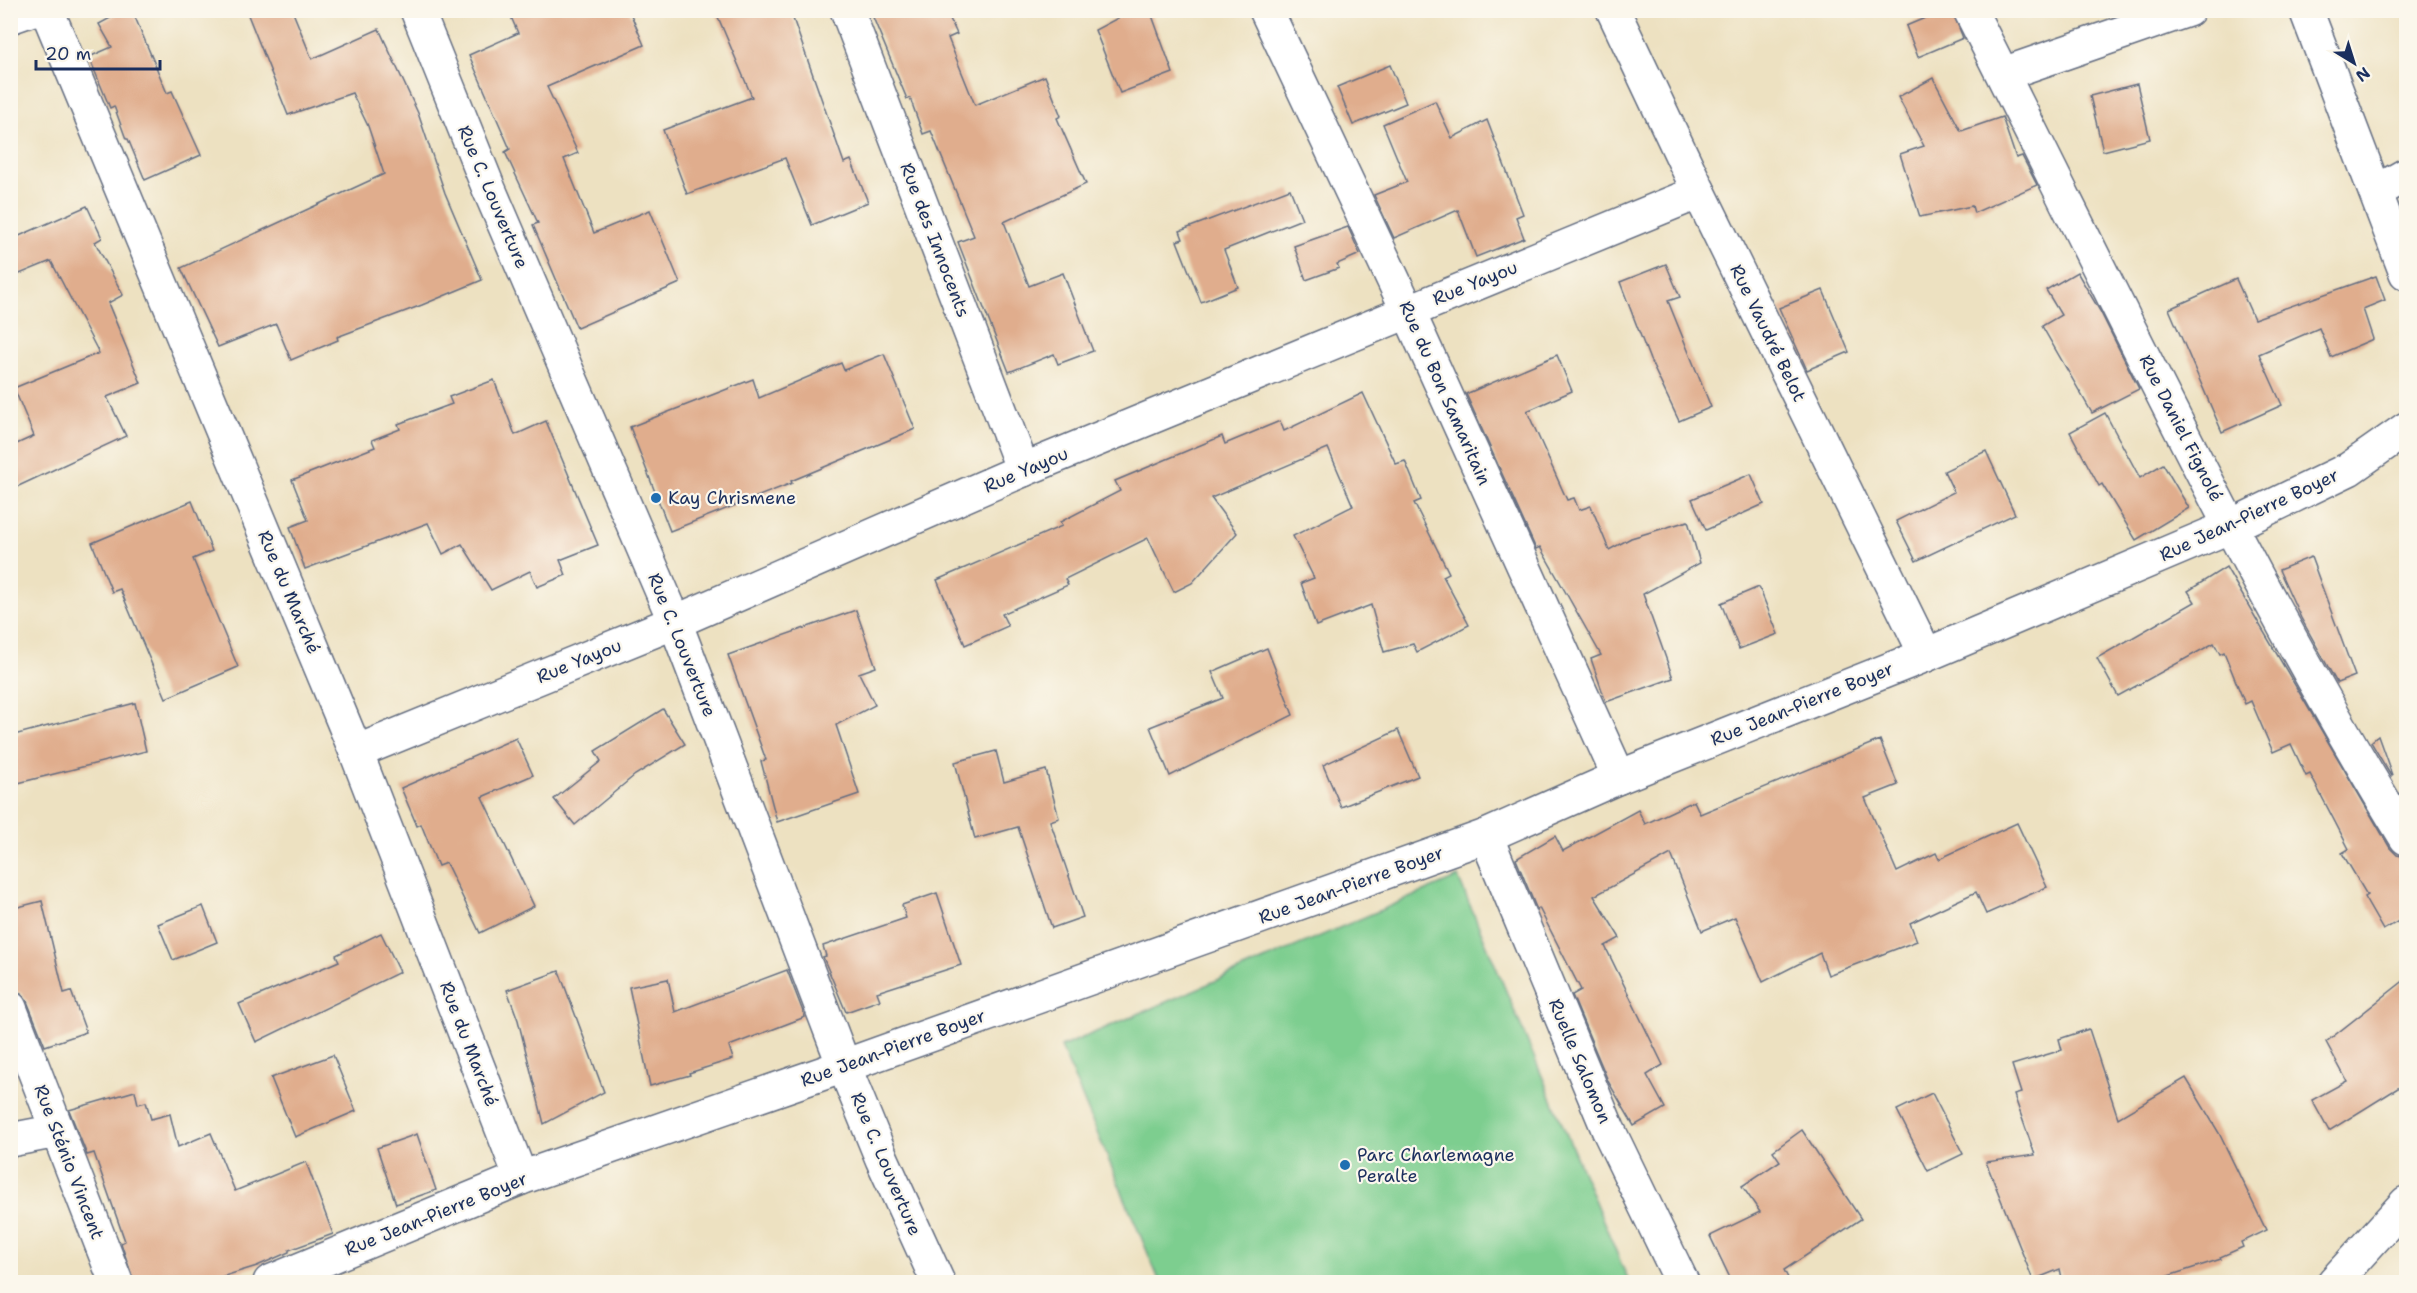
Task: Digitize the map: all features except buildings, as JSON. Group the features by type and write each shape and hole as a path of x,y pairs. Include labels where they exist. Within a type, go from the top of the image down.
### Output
{"street":[{"path":"10,17 30,10"},
{"name":"Rue du Marché","path":"47,10 356,752 521,1178"},
{"name":"Rue C. Louverture","path":"417,10 489,189 675,622 844,1066 882,1159 938,1282"},
{"name":"Rue des Innocents","path":"847,10 1023,470"},
{"name":"Rue du Bon Samaritain","path":"1266,10 1408,311 1619,777"},
{"name":"Rue Vaudré Belot","path":"1613,10 1699,192 1926,655"},
{"name":"Rue Daniel Fignolé","path":"1971,10 2231,526 2355,754 2406,838"},
{"path":"2003,74 2188,10"},
{"path":"2306,10 2406,273"},
{"path":"2376,192 2406,175"},
{"name":"Rue Yayou","path":"356,752 675,622 1023,470 1699,192"},
{"name":"Rue Jean-Pierre Boyer","path":"270,1282 521,1178 844,1066 1486,836 1619,777 1926,655 2231,526 2349,469 2406,429"},
{"name":"Ruelle Salomon","path":"1486,836 1608,1129 1682,1282"},
{"name":"Rue Sténio Vincent","path":"10,1008 116,1282"},
{"path":"10,1140 57,1131"},
{"path":"2334,1282 2406,1203"}],"green space":[{"name":"Parc Charlemagne Peralte","path":"1458,877 1629,1282 1160,1282 1061,1047"}],"place":[{"name":"Kay Chrismene","path":"656,498"},
{"name":"Parc Charlemagne Peralte","path":"1345,1165"}]}
